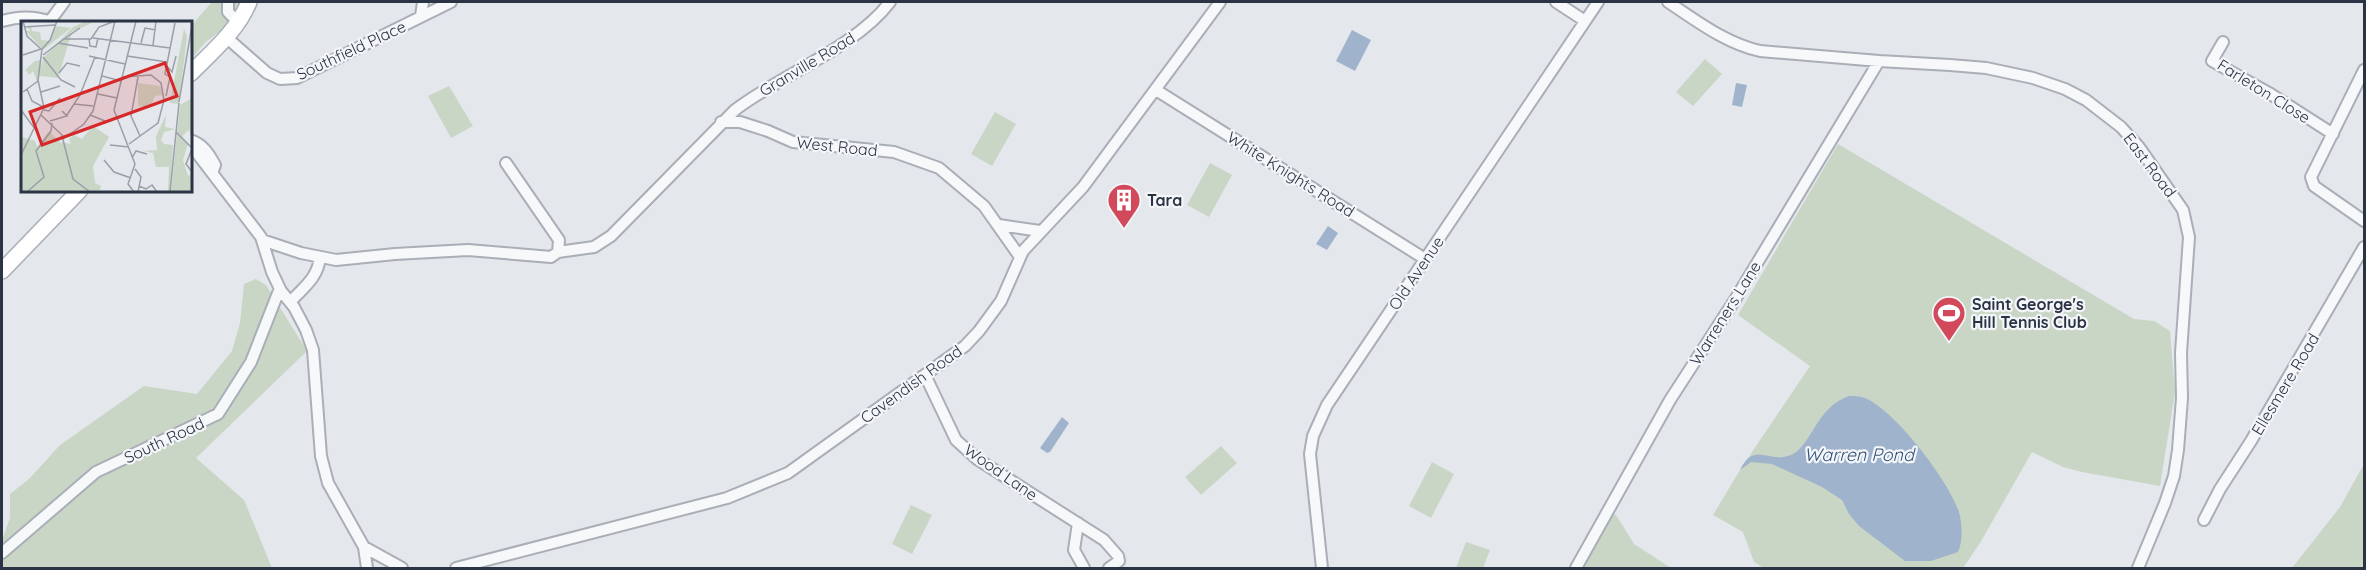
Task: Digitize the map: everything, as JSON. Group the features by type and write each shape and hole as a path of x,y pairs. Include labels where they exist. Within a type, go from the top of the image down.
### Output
{"main road":[{"path":"192,72 226,37 249,2"},
{"path":"2,271 78,192"}],"street":[{"path":"51,21 64,2"},
{"path":"228,2 228,12 238,22"},
{"path":"421,16 423,2"},
{"name":"Southfield Place","path":"226,37 267,73 280,79 297,78 451,2"},
{"name":"Granville Road","path":"721,122 758,92 861,32 880,15 890,2"},
{"name":"Cavendish Road","path":"456,568 727,498 788,473 965,346 979,332 1001,301 1020,257 1040,231 1083,187 1220,2"},
{"path":"1556,2 1585,21"},
{"name":"Old Avenue","path":"1322,568 1310,454 1313,436 1328,405 1598,2"},
{"name":"East Road","path":"1668,2 1723,38 1747,48 1879,61 1986,68 2033,78 2065,89 2086,100 2121,126 2145,155 2182,210 2189,237 2181,353 2182,398 2174,476 2138,568"},
{"path":"2,21 15,17 30,17 46,21"},
{"name":"Farleton Close","path":"2223,42 2212,61 2269,93 2333,134"},
{"name":"Warreners Lane","path":"1576,568 1670,400 1736,298 1879,61"},
{"path":"2364,70 2311,177 2312,182 2364,221"},
{"name":"White Knights Road","path":"1156,90 1425,259"},
{"path":"262,240 336,260 468,250 550,257 558,252 594,246 611,236 721,122"},
{"name":"West Road","path":"721,122 740,122 793,142 894,152 924,161 956,180 984,206 1020,257"},
{"path":"192,145 262,240 272,272 281,291 306,330 313,350 324,471 328,483 364,548 367,568"},
{"path":"506,163 559,240 558,252"},
{"path":"999,225 1040,231"},
{"name":"Ellesmere Road","path":"2204,520 2220,489 2251,441 2364,247"},
{"path":"290,302 312,280 319,268 320,257"},
{"name":"South Road","path":"2,553 96,472 218,414 250,362 278,293 281,291"},
{"name":"Wood Lane","path":"925,375 956,440 977,459 1104,540 1118,556 1119,561 1109,568"},
{"path":"1078,523 1074,550 1084,568"},
{"path":"364,548 402,568"}],"green space":[{"path":"212,2 244,2 234,19 205,43 192,59 192,25"},
{"path":"1705,59 1722,74 1693,106 1676,92"},
{"path":"449,86 473,126 451,138 428,96"},
{"path":"995,112 1016,124 992,166 971,154"},
{"name":"Saint George's Hill Tennis Club","path":"1838,144 2134,319 2154,321 2170,331 2175,392 2160,486 2063,467 2032,452 1980,543 1963,568 1764,568 1754,562 1743,532 1713,515 1740,470 1810,366 1738,315"},
{"path":"1210,163 1232,175 1209,217 1187,205"},
{"path":"256,279 266,285 307,351 196,458 244,500 272,568 2,568 2,540 10,518 10,494 29,479 60,445 144,386 197,394 232,351 240,323 244,284"},
{"path":"1221,446 1237,463 1201,495 1185,477"},
{"path":"1432,462 1454,474 1431,518 1409,506"},
{"path":"2364,464 2364,568 2292,568 2340,507"},
{"path":"911,505 932,515 912,554 892,544"},
{"path":"1609,512 1616,515 1634,544 1671,568 1576,568"},
{"path":"1466,542 1490,550 1483,568 1456,568"}],"water":[{"path":"1352,30 1371,40 1355,71 1336,61"},
{"path":"1736,83 1747,85 1742,107 1732,105"},
{"path":"1328,226 1338,233 1327,250 1316,244"},
{"name":"Warren Pond","path":"1849,396 1862,397 1875,403 1905,431 1934,468 1946,486 1960,516 1962,534 1958,552 1931,561 1905,561 1859,526 1849,514 1842,500 1822,487 1772,464 1751,462 1740,470 1750,457 1756,455 1780,457 1796,452 1828,409"},
{"path":"1062,417 1069,423 1050,452 1047,453 1040,448"}],"place":[{"name":"Tara","path":"1124,229"},
{"name":"Saint George's Hill Tennis Club","path":"1949,342"}]}
